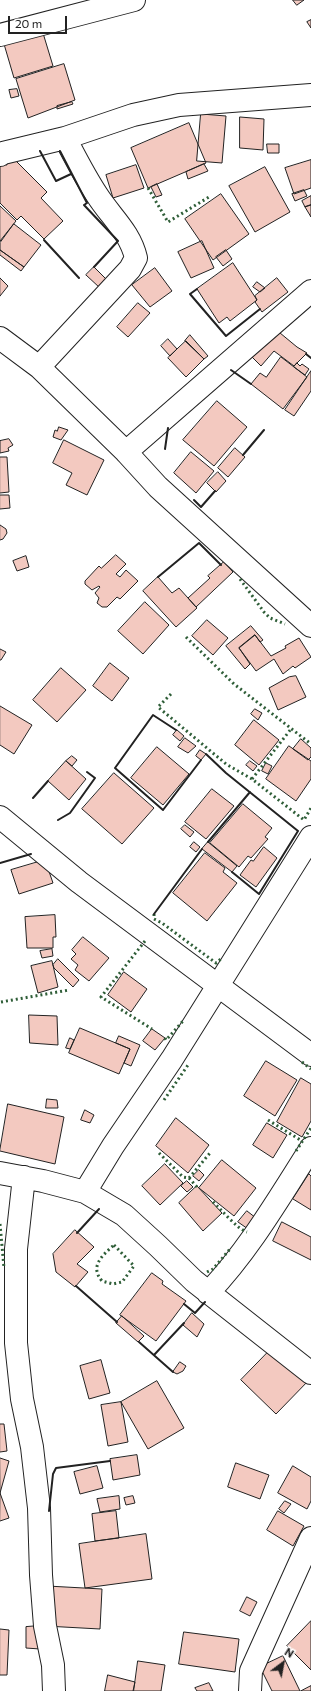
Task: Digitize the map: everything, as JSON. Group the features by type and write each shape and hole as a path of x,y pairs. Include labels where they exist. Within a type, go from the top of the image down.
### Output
{"street":[{"path":"0,35 134,0"},
{"path":"0,155 65,138 133,115 179,105 311,95"},
{"path":"39,368 130,270 136,258 133,244 124,229 97,196 65,138"},
{"path":"126,452 311,291"},
{"path":"0,338 39,368 126,452 158,487 311,626"},
{"path":"0,817 79,882 311,1055"},
{"path":"85,1192 113,1146 172,1058 311,837"},
{"path":"208,1293 225,1276 258,1232 311,1148"},
{"path":"0,1173 24,1177 85,1192 124,1215 208,1293 311,1373"},
{"path":"24,1177 16,1249 16,1343 22,1399 32,1447 39,1508 45,1626 53,1664 54,1691"},
{"path":"250,1691 251,1671 311,1538"}],"building":[{"path":"293,0 304,0 297,5"},
{"path":"311,20 311,28 307,22"},
{"path":"43,33 53,66 14,78 4,44"},
{"path":"64,64 75,100 28,118 16,79"},
{"path":"17,89 19,96 11,98 9,90"},
{"path":"72,102 73,104 57,109 57,106"},
{"path":"201,114 226,116 222,163 197,161"},
{"path":"240,117 264,119 263,150 240,148"},
{"path":"189,123 206,163 148,188 131,148"},
{"path":"267,144 279,144 279,153 268,153"},
{"path":"13,158 47,192 41,198 63,221 44,239 21,216 17,220 0,203 0,161 2,160 6,165"},
{"path":"311,160 311,188 294,194 285,168"},
{"path":"204,164 208,171 188,179 186,172"},
{"path":"136,165 144,188 113,198 106,175"},
{"path":"265,167 290,212 255,232 229,186"},
{"path":"157,184 162,195 156,197 151,187"},
{"path":"304,190 307,196 295,201 292,194"},
{"path":"221,194 249,234 213,260 185,219"},
{"path":"311,196 311,205 305,207 302,201"},
{"path":"311,205 311,217 305,207"},
{"path":"0,206 16,221 0,241"},
{"path":"14,224 41,245 24,267 0,250 0,243"},
{"path":"202,241 214,268 191,278 178,252"},
{"path":"0,250 24,267 21,271 0,255"},
{"path":"226,250 232,259 223,266 216,257"},
{"path":"233,263 257,300 230,321 227,317 219,323 197,289"},
{"path":"94,267 107,280 100,288 86,275"},
{"path":"155,268 172,291 150,307 132,285"},
{"path":"0,278 8,286 0,296"},
{"path":"277,278 288,292 262,312 255,302 257,300 255,296"},
{"path":"257,282 265,288 260,292 253,287"},
{"path":"138,303 150,313 128,337 117,327"},
{"path":"274,328 297,347 307,353 294,366 274,351 261,366 248,353"},
{"path":"190,335 208,356 204,359 185,341"},
{"path":"168,339 177,349 170,356 161,346"},
{"path":"186,341 204,359 186,377 168,358"},
{"path":"281,357 307,377 283,409 251,384 260,373 266,377"},
{"path":"297,363 300,366 302,364 309,369 305,375 294,367"},
{"path":"311,371 311,391 294,416 285,410"},
{"path":"217,401 247,427 214,466 183,440"},
{"path":"59,427 68,430 61,440 53,437 55,430 57,431"},
{"path":"9,439 13,445 8,448 9,451 0,453 0,441"},
{"path":"64,440 104,460 87,495 66,485 72,473 53,463"},
{"path":"235,448 245,457 228,477 218,468"},
{"path":"191,452 214,471 196,493 174,473"},
{"path":"0,457 7,457 9,492 0,493"},
{"path":"218,472 226,481 216,492 207,483"},
{"path":"0,495 9,495 10,508 0,509"},
{"path":"0,525 6,529 7,533 3,539 0,540"},
{"path":"116,555 126,564 116,574 120,577 126,570 138,581 120,599 117,597 107,607 102,607 97,603 99,598 95,593 100,587 99,586 92,590 85,584 85,581 99,566 101,568"},
{"path":"26,556 29,567 17,571 13,561"},
{"path":"224,562 233,572 196,607 188,598 210,578 208,576"},
{"path":"158,577 172,593 179,588 197,608 176,627 143,591"},
{"path":"145,602 169,625 143,654 118,631"},
{"path":"207,620 228,638 213,655 192,636"},
{"path":"251,626 263,640 260,642 255,635 239,648 250,664 245,669 226,646"},
{"path":"255,635 271,656 286,648 285,646 299,638 311,657 295,668 293,666 283,674 274,659 256,671 239,648"},
{"path":"0,649 6,652 1,660 0,660"},
{"path":"110,663 129,678 112,701 93,686"},
{"path":"61,668 86,690 57,722 33,700"},
{"path":"296,676 306,697 278,710 269,688 289,677"},
{"path":"0,706 32,725 14,754 0,745"},
{"path":"255,709 262,713 258,720 251,714"},
{"path":"254,720 279,740 259,765 235,745"},
{"path":"177,730 184,736 180,741 173,735"},
{"path":"185,738 196,746 188,753 178,747"},
{"path":"301,739 311,748 311,757 308,760 293,749"},
{"path":"289,746 311,761 311,779 296,801 266,779"},
{"path":"157,747 189,774 163,805 131,778"},
{"path":"200,750 206,754 201,760 196,756"},
{"path":"72,756 77,760 72,766 66,761"},
{"path":"66,761 86,779 69,800 48,781"},
{"path":"250,761 257,766 253,771 246,765"},
{"path":"266,763 272,766 268,774 262,771"},
{"path":"114,773 154,808 122,844 82,809"},
{"path":"212,789 234,806 206,839 185,822"},
{"path":"243,804 272,828 265,837 268,839 251,858 248,856 239,867 210,843"},
{"path":"185,825 194,832 190,837 181,829"},
{"path":"194,842 200,847 196,852 190,847"},
{"path":"208,842 237,866 232,872 202,849"},
{"path":"264,847 277,858 256,887 240,875 251,860 253,861"},
{"path":"205,853 225,868 223,872 237,883 207,921 173,893"},
{"path":"45,860 53,883 19,894 11,870"},
{"path":"55,915 56,937 53,937 53,948 27,948 25,917"},
{"path":"83,937 109,958 89,981 75,970 78,965 71,959 76,954 72,950"},
{"path":"52,949 53,956 42,958 40,951"},
{"path":"58,959 79,980 73,987 54,968 53,965"},
{"path":"52,961 58,987 38,993 31,966"},
{"path":"124,972 147,989 131,1012 108,995"},
{"path":"29,1015 57,1016 58,1045 30,1043"},
{"path":"80,1028 130,1049 119,1074 69,1053"},
{"path":"152,1029 165,1038 155,1050 143,1041"},
{"path":"119,1036 140,1045 131,1066 124,1063 130,1049 116,1043"},
{"path":"70,1038 74,1040 70,1049 66,1048"},
{"path":"266,1061 297,1080 275,1116 244,1096"},
{"path":"301,1078 311,1084 311,1121 302,1137 277,1122"},
{"path":"47,1099 57,1100 58,1108 46,1108"},
{"path":"8,1104 64,1117 55,1164 0,1151"},
{"path":"85,1110 94,1115 90,1123 81,1120"},
{"path":"176,1118 209,1145 188,1173 156,1146"},
{"path":"267,1123 287,1135 273,1158 253,1145"},
{"path":"222,1160 256,1188 234,1216 199,1188"},
{"path":"165,1164 183,1183 160,1205 142,1186"},
{"path":"199,1170 204,1175 199,1181 193,1176"},
{"path":"309,1174 311,1176 311,1210 293,1199"},
{"path":"187,1181 193,1187 187,1192 181,1186"},
{"path":"197,1186 222,1213 203,1231 179,1203"},
{"path":"247,1211 256,1218 248,1229 238,1222"},
{"path":"282,1222 311,1237 311,1260 273,1241"},
{"path":"75,1230 94,1247 77,1264 88,1272 75,1287 56,1272 53,1254"},
{"path":"152,1273 163,1281 162,1284 186,1301 156,1341 120,1315"},
{"path":"192,1313 204,1324 197,1337 183,1325"},
{"path":"122,1316 144,1336 138,1342 116,1323"},
{"path":"277,1343 311,1378 276,1414 241,1380"},
{"path":"101,1360 110,1393 89,1399 80,1366"},
{"path":"180,1362 186,1366 183,1371 177,1374 173,1372"},
{"path":"157,1381 184,1428 148,1449 121,1402"},
{"path":"121,1402 128,1442 108,1446 101,1405"},
{"path":"0,1424 4,1424 7,1451 0,1452"},
{"path":"137,1455 140,1475 113,1480 110,1459"},
{"path":"0,1458 9,1461 0,1493"},
{"path":"236,1463 269,1475 260,1499 228,1487"},
{"path":"97,1466 103,1488 80,1494 74,1472"},
{"path":"293,1466 311,1477 311,1501 307,1509 278,1493"},
{"path":"0,1493 9,1518 0,1521"},
{"path":"119,1496 120,1509 100,1512 97,1499"},
{"path":"133,1496 135,1503 126,1505 124,1498"},
{"path":"285,1501 291,1504 284,1513 279,1509"},
{"path":"116,1511 119,1538 95,1541 92,1514"},
{"path":"278,1511 304,1526 293,1546 267,1530"},
{"path":"146,1534 152,1579 85,1588 79,1544"},
{"path":"47,1586 102,1589 100,1629 45,1626"},
{"path":"247,1597 257,1602 250,1616 240,1611"},
{"path":"311,1621 311,1670 287,1646"},
{"path":"39,1626 40,1649 26,1648 26,1627"},
{"path":"0,1629 9,1630 7,1675 0,1675"},
{"path":"184,1632 239,1639 235,1672 179,1664"},
{"path":"283,1656 300,1691 272,1691 260,1667"},
{"path":"138,1661 165,1665 161,1691 134,1691"},
{"path":"108,1675 135,1682 133,1691 105,1691"},
{"path":"209,1683 213,1691 197,1691 195,1688"},
{"path":"311,1686 311,1691 301,1691"}],"hedge":[{"path":"148,188 168,222 209,197"},
{"path":"240,579 264,612 270,618 285,624"},
{"path":"186,637 234,684 311,744"},
{"path":"171,694 158,707 226,764 252,779 304,820 311,808"},
{"path":"252,779 291,729"},
{"path":"154,914 154,919 162,923 216,963 222,958"},
{"path":"145,941 101,997 152,1029"},
{"path":"1,1002 69,990"},
{"path":"165,1038 166,1040 184,1020"},
{"path":"302,1062 311,1069"},
{"path":"164,1100 188,1065"},
{"path":"268,1120 302,1141"},
{"path":"296,1151 311,1128"},
{"path":"159,1153 183,1177 189,1178 198,1188"},
{"path":"189,1178 210,1153"},
{"path":"213,1202 234,1223 247,1232"},
{"path":"0,1224 4,1268"},
{"path":"114,1245 134,1266 122,1282 113,1284 102,1281 98,1276 97,1266 102,1257 114,1245"},
{"path":"207,1272 213,1269 230,1249"}],"wall":[{"path":"40,151 56,181 71,174"},
{"path":"60,151 87,203 84,205 118,241"},
{"path":"44,240 79,278"},
{"path":"94,267 118,241"},
{"path":"197,289 190,294 226,336 260,309"},
{"path":"306,354 311,358"},
{"path":"231,370 251,384"},
{"path":"165,449 168,428"},
{"path":"243,455 264,430"},
{"path":"194,500 201,507 215,491"},
{"path":"158,577 199,543 221,565"},
{"path":"176,730 153,715 115,768 163,810 201,760"},
{"path":"206,754 226,773 298,831 259,894 232,872"},
{"path":"58,820 70,813 95,778 87,772"},
{"path":"33,798 48,781"},
{"path":"208,842 250,792"},
{"path":"154,914 202,849"},
{"path":"0,863 31,854"},
{"path":"77,1233 99,1209"},
{"path":"76,1286 117,1322"},
{"path":"184,1304 195,1313 205,1302"},
{"path":"154,1355 184,1323"},
{"path":"139,1342 173,1372"},
{"path":"49,1511 53,1474 56,1468 110,1461"}]}
